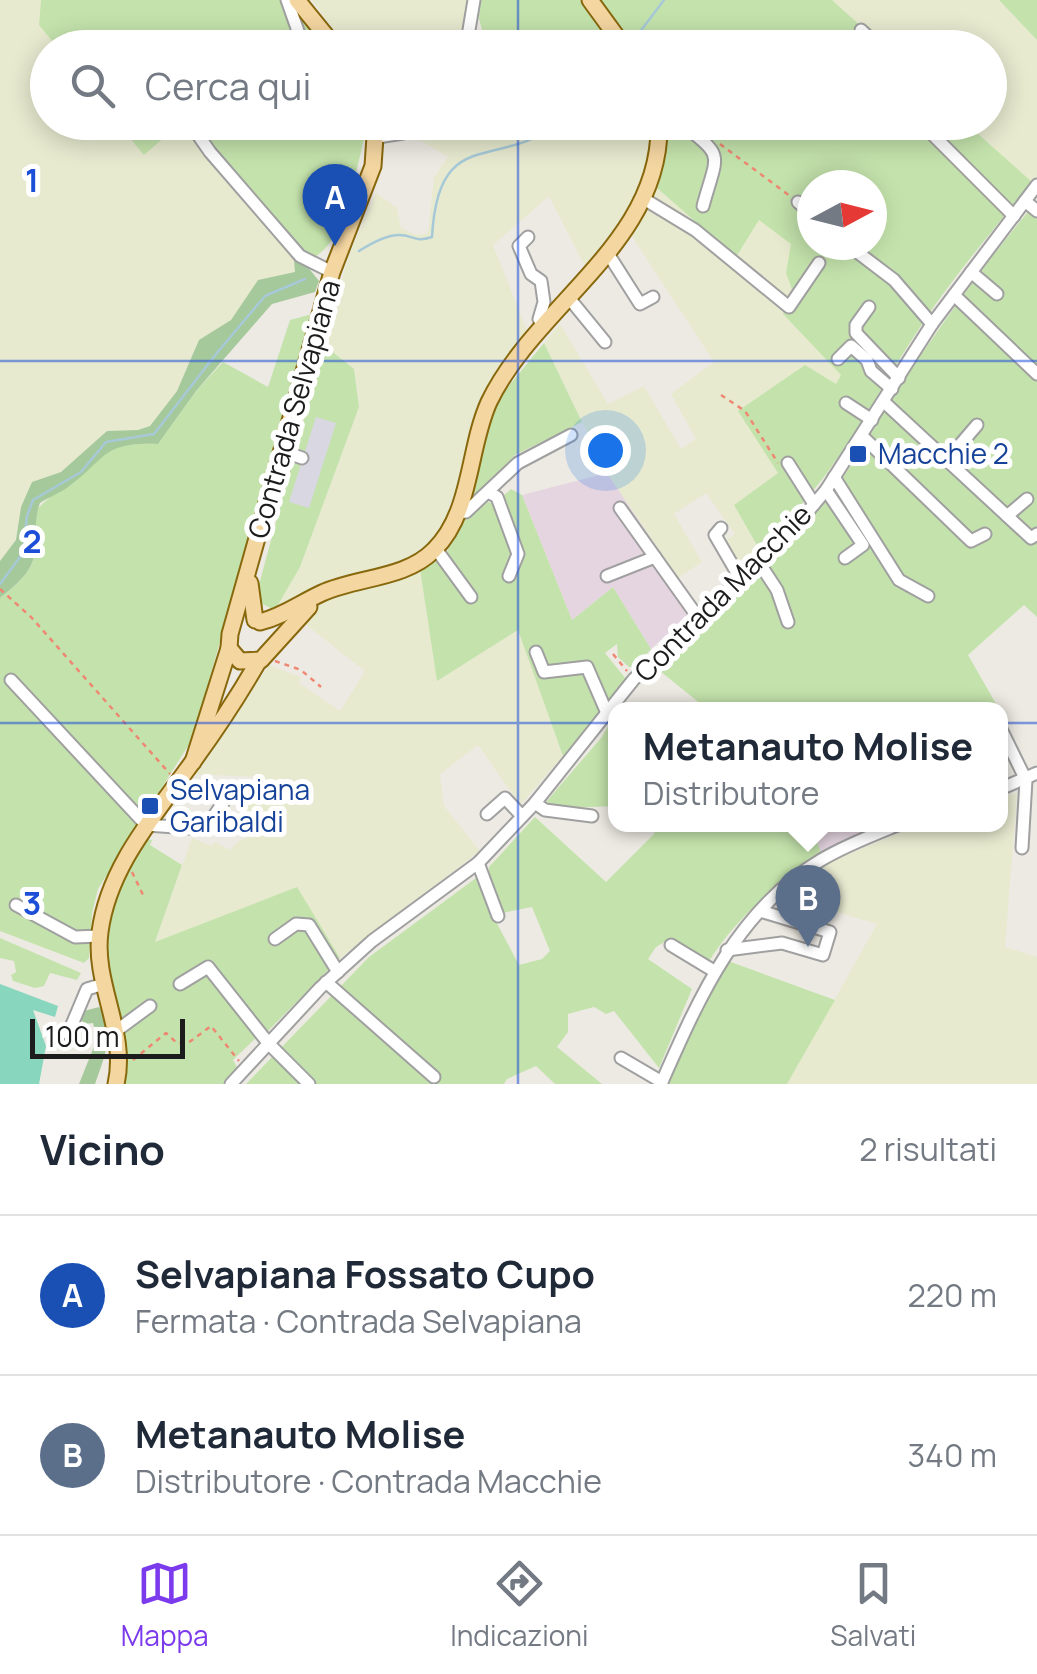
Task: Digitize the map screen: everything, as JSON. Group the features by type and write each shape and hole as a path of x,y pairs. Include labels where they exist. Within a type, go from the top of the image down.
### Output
{"main road":[{"path":"297,0 321,30"},
{"path":"590,0 612,30"},
{"name":"Contrada Selvapiana","path":"232,629 332,272 373,166 376,140"},
{"path":"193,762 232,629 242,621 279,618 323,593 394,572 436,550 457,512 491,398 644,200 654,174 657,140"},
{"name":"Contrada Selvapiana","path":"250,569 258,621"},
{"path":"117,1076 116,1031 104,984 99,936 109,889 146,825 264,657 323,593"},
{"path":"258,621 271,635 264,657"},
{"path":"229,648 240,661 264,657"}],"street":[{"path":"287,0 298,30"},
{"path":"469,30 474,0"},
{"path":"202,140 300,256 332,272"},
{"path":"703,140 713,148 716,158 703,206"},
{"path":"938,140 1014,216"},
{"name":"Contrada Macchie","path":"616,702 826,490 932,324 1037,185"},
{"path":"644,200 695,230 788,307 818,263"},
{"path":"1025,201 1037,211"},
{"path":"528,238 518,246 530,274 542,282 544,302 539,318 544,327"},
{"path":"607,252 640,304 653,297"},
{"path":"868,260 894,280 932,324"},
{"path":"972,272 997,294"},
{"path":"954,295 1037,374"},
{"path":"569,298 606,342"},
{"path":"869,307 856,325 856,334 896,384"},
{"path":"838,359 851,346 867,360 870,372 896,384"},
{"path":"884,402 1030,538 1037,534"},
{"path":"846,403 872,420"},
{"path":"947,460 977,425"},
{"path":"457,512 466,512 518,463 571,435"},
{"path":"862,436 972,541 985,534"},
{"path":"282,451 302,458"},
{"path":"783,462 814,504"},
{"path":"834,478 899,580 928,596"},
{"path":"826,490 863,545 845,558"},
{"path":"488,492 497,496 518,554 509,576"},
{"path":"1007,516 1027,500"},
{"path":"620,508 698,616"},
{"path":"721,528 716,535 740,578"},
{"path":"436,550 471,597"},
{"path":"606,576 655,557"},
{"path":"758,561 776,590 788,622"},
{"path":"536,652 544,672 587,667 607,713"},
{"path":"11,680 146,825 205,829 223,803"},
{"name":"Contrada Macchie","path":"234,1083 326,982 372,941 478,863 535,803 607,713"},
{"path":"1008,740 1033,780 1022,848"},
{"path":"1008,786 1033,780"},
{"path":"487,814 504,798 522,816"},
{"path":"535,803 546,810 592,816"},
{"path":"620,1058 661,1083 714,971 760,912 784,886 820,860 882,832"},
{"path":"478,863 498,916"},
{"path":"16,906 75,937 99,936"},
{"path":"727,950 782,943 823,956 830,932 760,912"},
{"path":"275,939 296,924 309,925 338,972"},
{"path":"670,945 714,971"},
{"path":"180,984 208,967 269,1044 308,1084"},
{"path":"326,982 434,1077"},
{"path":"68,1034 87,989 104,984"},
{"path":"116,1031 150,1006"}],"path":[{"path":"721,145 797,201"},
{"path":"720,395 745,411 783,462"},
{"path":"0,589 31,617 178,782"},
{"path":"612,654 634,680"},
{"path":"264,657 301,670 321,687"},
{"path":"124,863 143,895"},
{"path":"117,1076 166,1032 178,1043 188,1043 211,1026 246,1068"}],"shaded area":[{"path":"316,417 336,423 309,508 289,502"},
{"path":"607,473 697,607 651,649 613,587 572,620 522,495"},
{"path":"813,832 867,832 821,852"}],"green space":[{"path":"0,0 41,0 39,25 43,30 30,30 30,140 131,140 144,155 161,140 193,140 294,260 295,272 258,280 231,320 199,340 177,391 150,426 107,431 61,472 50,476 21,507 16,540 0,561"},
{"path":"41,0 289,0 312,30 43,30 39,25"},
{"path":"312,0 470,0 464,30 334,30"},
{"path":"480,0 580,0 602,30 482,30"},
{"path":"597,0 832,0 865,30 621,30"},
{"path":"832,0 999,0 1037,40 1037,176 1032,182 985,140 1007,140 1007,30 865,30"},
{"path":"999,0 1037,0 1037,40"},
{"path":"131,140 161,140 144,155"},
{"path":"193,140 364,140 348,203 334,237 314,257 304,253 294,260"},
{"path":"420,140 650,140 650,161 631,207 585,267 549,196 493,245 528,333 464,466 440,534 408,561 275,610 300,567 359,407 354,369 324,345 348,258 376,193 397,208 401,228 416,235 428,233 434,177 448,157"},
{"path":"664,140 985,140 1032,182 937,303 829,470 758,547 734,505 778,473 738,411 805,365 836,384 841,375 783,314 793,292 786,273 791,244 759,220 736,257 657,188"},
{"path":"657,188 735,256 759,219 792,244 786,272 793,292 783,314 842,375 836,384 739,411 779,473 734,505 758,547 736,567 722,543 735,534 706,493 674,514 702,562 678,578 607,473 544,343 560,324 608,404 644,386 681,449 696,439 671,394 714,362 631,235"},
{"path":"1037,201 1037,617 1024,605 968,655 995,702 698,702 655,667 785,545 825,501 949,315"},
{"path":"294,260 307,266 319,281 315,292 272,304 196,391 158,444 115,449 68,487 40,503 31,566 0,598 0,561 16,540 21,507 32,482 61,472 107,431 150,426 177,391 199,340 231,320 258,280 295,272"},
{"path":"312,314 193,738 98,889 89,958 84,963 0,931 0,598 30,568 38,509 111,449 158,444 196,391 223,362 268,387 290,320"},
{"path":"544,343 582,422 515,455 464,508 499,398"},
{"path":"324,345 354,369 359,407 300,567 275,610 262,604 257,592"},
{"path":"511,489 522,495 572,620 613,587 651,649 635,667 629,667 618,657 617,644 605,653 626,679 563,756 518,630 437,681 420,569 447,552 462,521 488,502 494,504"},
{"path":"420,569 437,680 518,630 563,756 520,805 478,745 440,774 444,806 480,851 340,958 297,888 155,943 192,838 211,846 215,842 230,850 247,838 236,832 249,812 228,798 222,785 261,785 263,777 192,774 269,665 301,677 299,683 340,711 365,671 301,621 327,599 348,589"},
{"path":"608,726 608,806 567,808 546,802"},
{"path":"1017,793 1005,947 1037,957 1037,1084 787,1084 877,924 782,896 829,862 902,832 1008,832 1008,796"},
{"path":"535,817 606,882 654,832 813,832 821,852 745,916 708,963 669,939 656,947 648,959 692,989 659,1068 614,1011 606,1014 594,1007 568,1014 568,1032 557,1047 602,1084 555,1084 536,1066 504,1084 246,1084 369,957 476,878 519,965 542,959 550,951 532,907 502,913 489,867"},
{"path":"146,839 182,865 155,942 297,887 340,958 265,1034 262,1032 233,1060 238,1069 224,1084 123,1084 125,1046 108,944 120,892"},
{"path":"0,938 81,973 77,980 50,973 44,986 35,988 13,981 14,961 0,958"},
{"path":"728,961 835,1000 787,1084 668,1084 702,1007"},
{"path":"0,984 58,1006 55,1017 33,1010 46,1046 39,1084 0,1084"},
{"path":"99,1007 107,1026 105,1055 95,1084 79,1084 97,1039 93,1023 84,1024 80,1017 84,1011"}],"waterway":[{"path":"641,30 664,0"},
{"path":"359,251 394,235 432,237 437,201 446,178 459,164 529,140"},
{"path":"0,584 23,553 33,500 81,472 106,442 154,434 265,296 305,279"}],"place":[{"name":"Selvapiana Fossato Cupo","path":"335,246"},
{"name":"Macchie 2","path":"858,454"},
{"name":"Selvapiana Garibaldi","path":"150,806"},
{"name":"Metanauto Molise","path":"808,947"}]}
